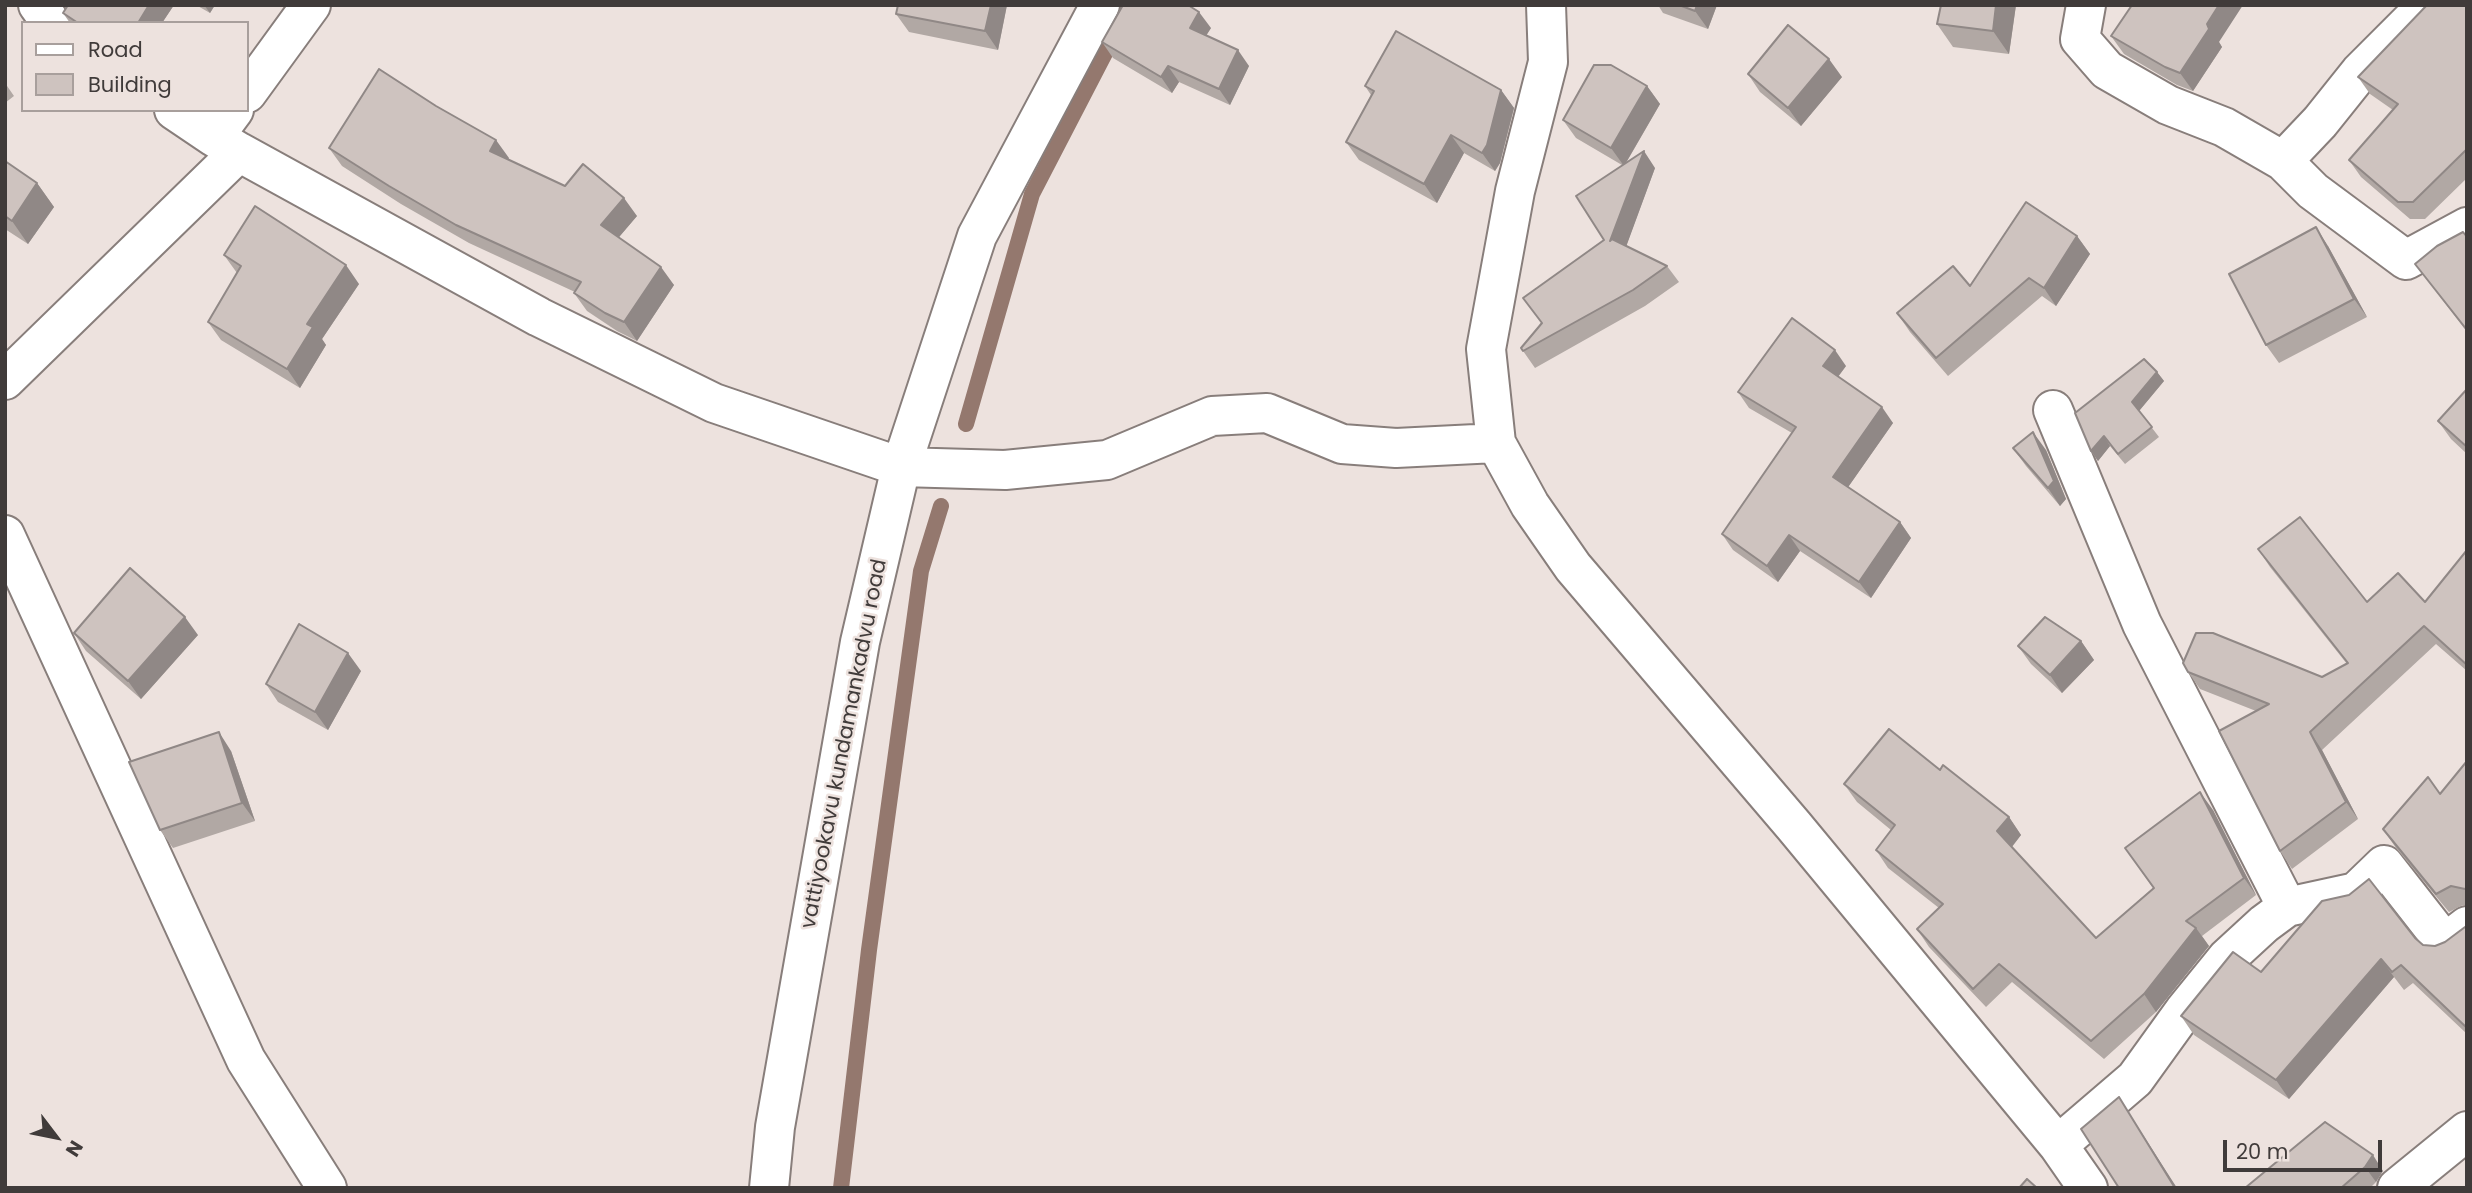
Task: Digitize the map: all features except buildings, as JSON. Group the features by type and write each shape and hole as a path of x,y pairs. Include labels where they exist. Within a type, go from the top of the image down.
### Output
{"street":[{"path":"38,5 50,21"},
{"path":"248,92 311,5"},
{"name":"vattiyookavu kundamankadvu road","path":"769,1188 775,1126 860,642 901,467 977,236 1100,5"},
{"path":"1546,5 1548,62 1515,191 1486,349 1496,443 1530,505 1573,567 1794,826 2058,1145 2088,1188"},
{"path":"2086,5 2080,39 2107,71 2168,105 2224,127 2283,161 2313,191 2406,260 2467,227"},
{"path":"2283,161 2320,122 2360,72 2427,5"},
{"path":"179,112 229,133 540,317 714,403 901,467 1005,470 1107,460 1212,416 1267,413 1342,444 1396,449 1496,443"},
{"path":"5,380 229,133"},
{"path":"2053,410 2142,624 2287,906"},
{"path":"5,535 246,1060 315,1186"},
{"path":"2058,1145 2135,1079 2183,1011 2227,958 2287,906 2356,892 2384,865 2445,943 2467,926"},
{"path":"2397,1188 2467,1131"}],"waterway":[{"path":"966,424 1032,194 1130,5"},
{"path":"841,1188 869,950 921,571 941,506"}]}
